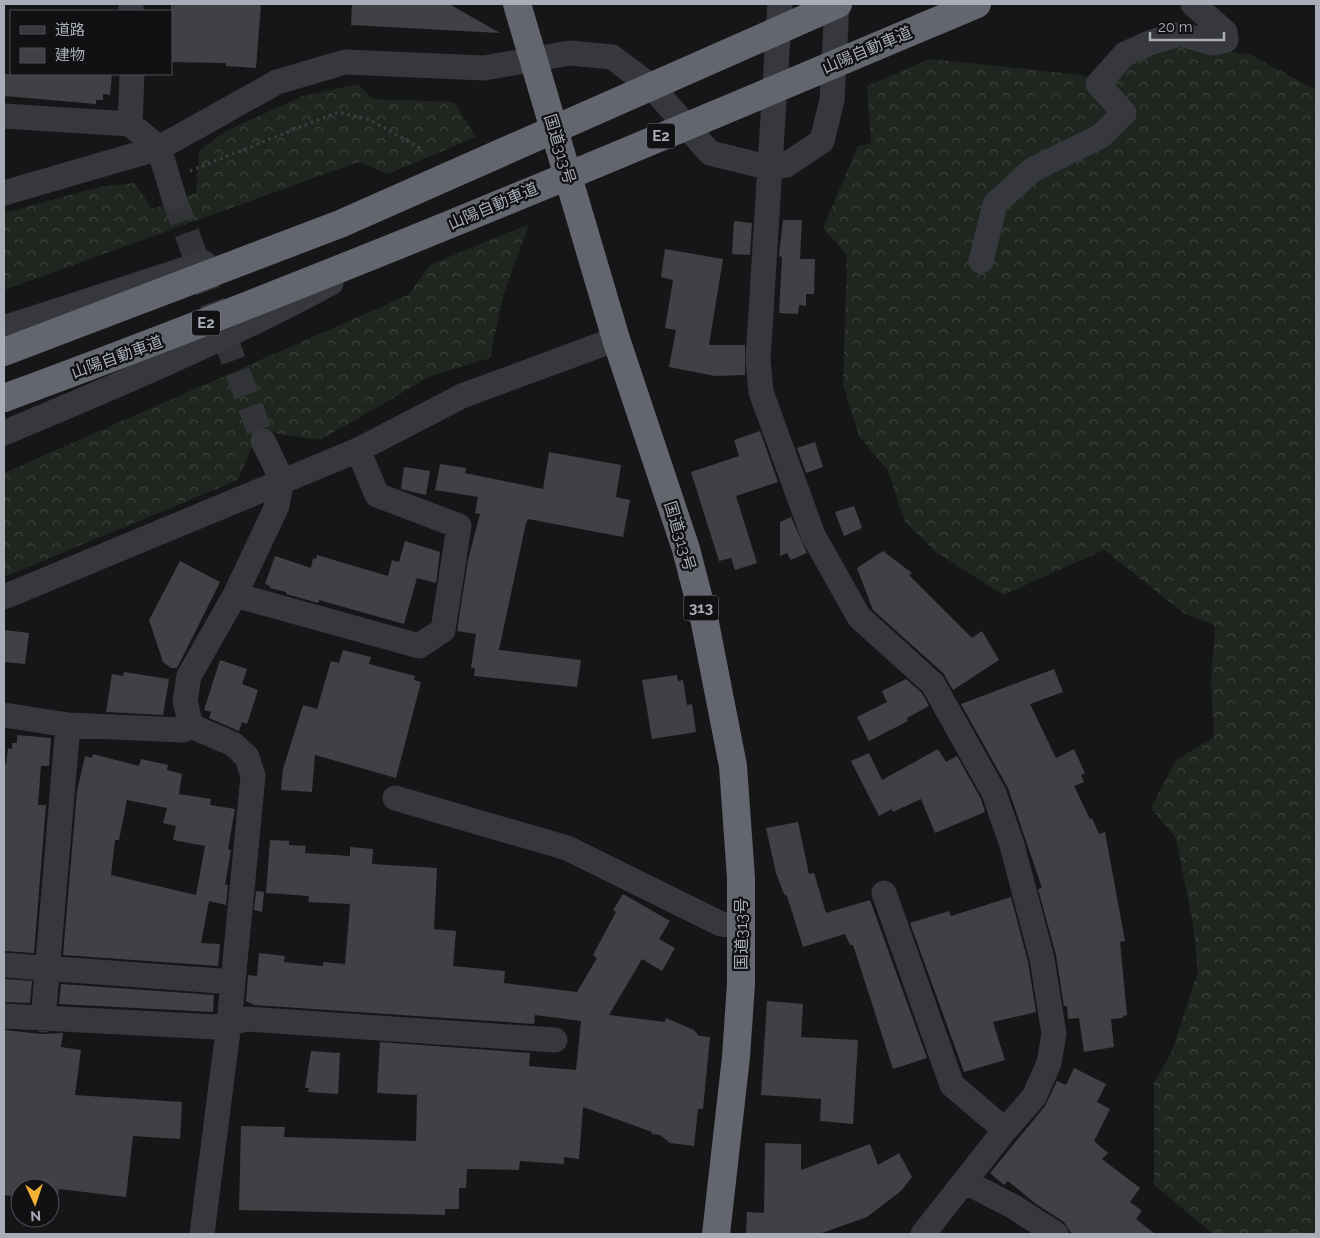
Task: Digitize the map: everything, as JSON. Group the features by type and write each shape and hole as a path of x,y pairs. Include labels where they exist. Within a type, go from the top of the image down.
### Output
{"highway":[{"name":"国道313号","path":"517,4 616,339 686,549 705,623 733,766 738,822 742,927 741,984 736,1056 716,1234"},
{"path":"4,352 331,228 399,196 838,4"},
{"name":"山陽自動車道","path":"4,398 169,337 406,243 978,4"}],"street":[{"path":"780,4 758,360 761,392 813,535 859,617 933,684 994,793 1012,845 1031,915 1054,1034 1049,1063 1034,1097 1005,1130 966,1182 923,1234"},
{"path":"4,193 159,148 277,82 345,62 484,68 534,61 570,53 612,57 652,87 710,152 771,168 786,166 822,141 832,100 838,4"},
{"path":"982,261 995,204 1032,170 1101,136 1124,113 1098,84 1125,54 1152,42 1180,34 1213,44 1226,40 1225,32 1193,4"},
{"path":"130,124 132,75"},
{"path":"4,116 130,124 159,148 171,189"},
{"path":"4,328 399,196"},
{"path":"4,433 83,400 287,306 406,243"},
{"path":"4,596 358,450 462,396 616,339"},
{"path":"191,726 185,701 189,676 235,595 277,506 282,480 263,441"},
{"path":"235,595 419,646 443,630 459,526 377,495 358,450"},
{"path":"4,715 68,725 183,730 191,726"},
{"path":"42,1020 68,725"},
{"path":"191,726 232,744 247,757 253,776 229,1023 202,1234"},
{"path":"394,798 567,848 721,924 742,927"},
{"path":"884,893 952,1085 1005,1130"},
{"path":"4,965 233,982"},
{"path":"4,1016 42,1020 216,1026 247,1019 555,1040"},
{"path":"966,1182 1014,1208 1056,1234"}],"path":[{"path":"171,189 338,112 368,119 422,149"}],"green space":[{"path":"1156,45 1196,46 1251,55 1316,90 1316,1234 1213,1234 1154,1185 1154,1082 1171,1054 1198,971 1193,923 1176,838 1151,808 1176,760 1214,737 1211,681 1215,625 1185,614 1104,550 1003,595 936,552 905,522 888,471 859,436 843,385 847,255 823,228 858,146 871,143 867,86 930,59 1082,75 1103,85"},
{"path":"358,84 373,99 454,102 476,137 388,174 358,162 4,290 4,213 99,187 135,183 152,209 196,193 199,151 224,132 303,96"},
{"path":"529,224 503,296 490,358 431,376 320,440 273,433 252,447 238,480 4,577 4,473 408,295 430,265"}],"building":[{"path":"171,4 261,4 256,68 226,66 226,63 172,62"},
{"path":"352,4 449,4 500,33 351,25"},
{"path":"4,74 112,75 110,95 103,94 103,100 96,100 96,104 4,96"},
{"path":"783,220 802,220 800,259 815,259 814,294 806,294 806,306 799,305 798,314 779,313 782,257 779,256"},
{"path":"734,221 752,223 750,255 732,254"},
{"path":"665,249 723,259 709,345 745,345 745,375 715,376 669,367 676,330 665,328 673,280 661,277"},
{"path":"760,431 778,482 736,496 757,563 735,570 731,558 719,561 691,472 739,456 734,440"},
{"path":"815,442 823,467 806,473 797,448"},
{"path":"549,452 621,465 616,497 630,500 623,537 528,519 526,523 499,650 581,660 577,687 474,676 475,668 471,668 476,634 457,631 468,560 480,514 475,513 478,497 435,490 440,464 466,468 465,473 543,489"},
{"path":"404,467 430,471 426,495 401,489"},
{"path":"854,506 862,528 844,536 835,512"},
{"path":"791,517 807,553 791,560 787,553 780,556 780,522"},
{"path":"405,541 440,552 436,583 417,578 404,624 319,600 318,603 286,594 286,592 270,588 270,586 265,584 275,556 311,568 313,558 316,559 317,555 388,576 392,560 399,562"},
{"path":"883,551 912,573 909,575 972,638 982,631 999,660 953,690 943,673 873,610 857,568"},
{"path":"180,561 220,582 177,668 171,668 163,662 149,620"},
{"path":"4,630 29,633 25,664 4,662"},
{"path":"343,650 371,657 369,664 415,676 414,680 421,682 396,778 315,755 312,792 281,790 283,769 303,705 317,709 331,661 339,663"},
{"path":"220,660 247,669 242,684 258,690 247,724 242,722 239,731 209,718 211,712 204,710"},
{"path":"1054,669 1063,692 1030,704 1056,758 1074,749 1085,773 1081,775 1084,782 1074,786 1099,834 1105,832 1125,941 1120,942 1127,1015 1123,1016 1123,1018 1111,1019 1114,1047 1084,1052 1079,1018 1068,1019 1067,1006 1064,1006 1056,955 1038,889 1042,888 1008,788 961,704"},
{"path":"124,672 169,679 163,715 106,712 112,674 123,676"},
{"path":"677,675 678,681 683,680 687,705 692,704 696,732 652,739 642,680"},
{"path":"906,679 922,693 929,706 907,718 908,721 869,741 857,717 887,702 882,691"},
{"path":"17,735 51,738 49,766 41,766 38,805 46,805 34,953 4,951 4,763 6,764 8,748 12,749 12,743 17,743"},
{"path":"938,749 946,762 957,756 981,799 985,812 935,833 921,799 893,812 892,809 879,816 851,761 869,753 882,780"},
{"path":"93,754 139,766 141,759 168,765 167,770 182,774 179,794 211,799 210,805 235,809 228,849 231,850 225,885 228,885 226,905 209,901 201,943 220,944 218,966 63,955 77,791 85,756 92,758","holes":["127,800 167,808 163,823 176,826 173,840 205,846 196,895 111,875 115,840 119,840"]},
{"path":"798,822 809,874 814,873 826,913 870,900 927,1058 893,1069 853,945 850,945 845,934 803,947 787,896 784,894 776,873 766,828"},
{"path":"270,840 289,841 289,845 306,846 305,853 350,856 350,847 373,849 372,864 437,868 434,929 456,931 453,966 505,971 504,983 577,992 597,958 593,955 616,912 613,910 623,894 670,921 659,939 675,948 662,971 642,959 609,1015 665,1022 666,1018 694,1030 699,1036 710,1037 703,1109 698,1109 694,1146 670,1143 660,1135 652,1134 652,1132 583,1107 579,1159 564,1157 564,1164 520,1161 519,1170 467,1169 466,1188 459,1188 459,1209 445,1209 445,1215 239,1210 241,1126 285,1127 284,1137 416,1141 417,1095 377,1093 380,1042 530,1053 529,1066 576,1070 581,1021 535,1015 534,1024 254,1005 246,1001 248,975 257,976 259,953 285,956 284,962 323,966 323,962 345,964 350,904 308,902 309,896 266,893"},
{"path":"256,891 264,892 262,912 254,910"},
{"path":"1011,897 1028,962 1036,1012 993,1022 1005,1060 964,1072 910,923 949,911 951,916"},
{"path":"4,979 32,981 30,1003 4,1002"},
{"path":"61,984 214,995 213,1012 59,1004"},
{"path":"767,1001 803,1004 801,1037 858,1040 853,1124 820,1121 821,1099 761,1095"},
{"path":"5,1030 42,1034 63,1033 61,1047 81,1050 75,1095 182,1102 180,1139 133,1136 126,1197 60,1189 60,1178 10,1178 10,1196 4,1195"},
{"path":"311,1051 340,1053 338,1094 308,1092 309,1088 305,1088"},
{"path":"1074,1068 1106,1084 1097,1102 1110,1109 1094,1141 1108,1153 1102,1159 1140,1188 1130,1202 1142,1211 1136,1219 1155,1234 1072,1234 1064,1222 1036,1204 1008,1181 1004,1185 990,1173 1045,1106 1057,1081 1066,1085"},
{"path":"765,1143 801,1144 801,1170 870,1144 878,1165 899,1153 912,1177 901,1191 867,1217 819,1234 746,1234 747,1212 764,1213"}],"tunnel":[{"path":"174,198 263,441"}]}
